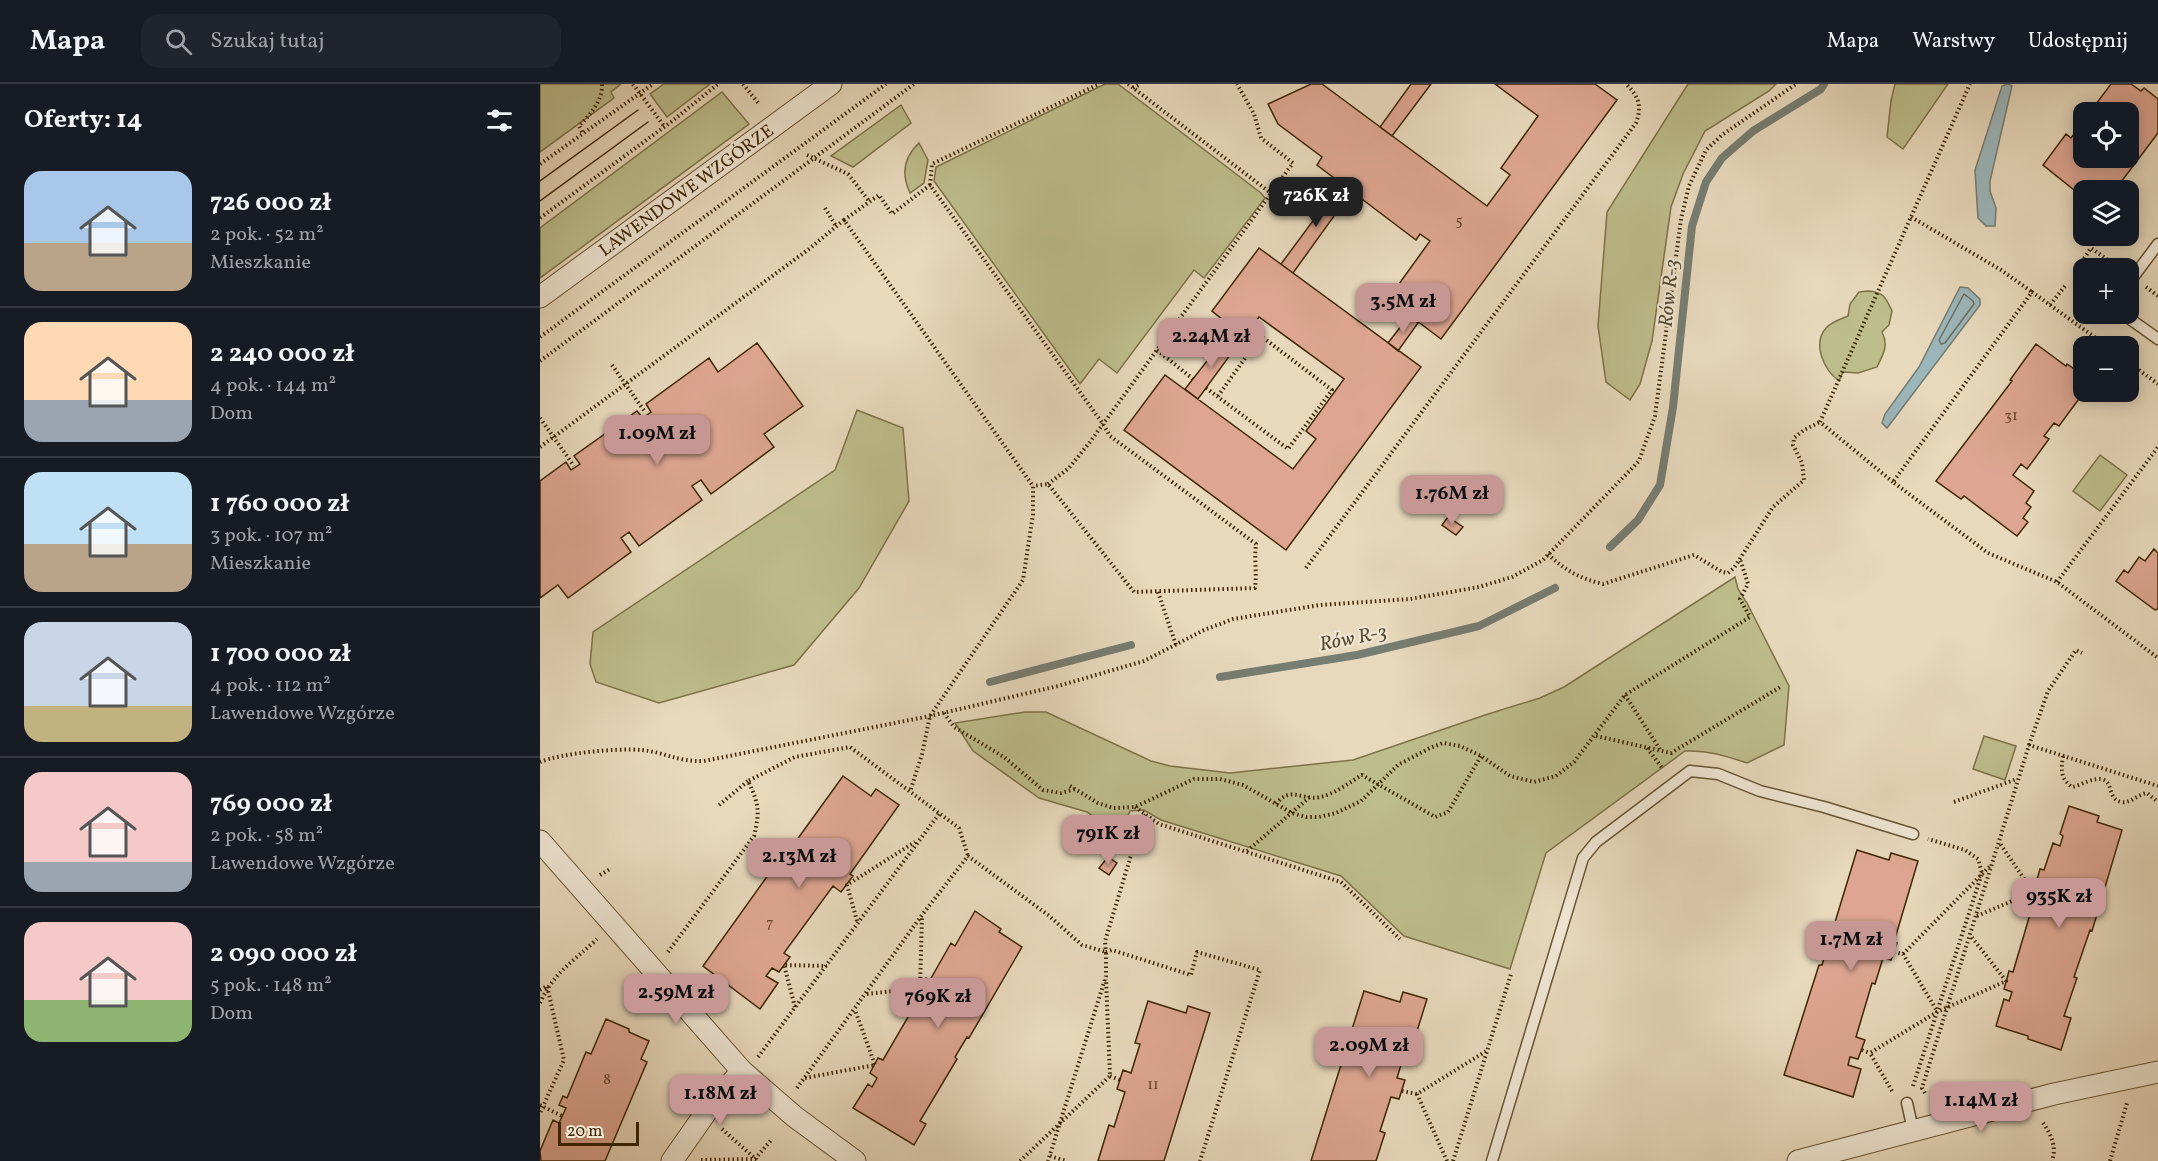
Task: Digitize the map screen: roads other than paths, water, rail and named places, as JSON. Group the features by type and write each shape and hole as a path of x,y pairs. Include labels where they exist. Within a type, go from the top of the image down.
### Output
{"street":[{"name":"LAWENDOWE WZGÓRZE","path":"540,297 831,84"},
{"path":"540,841 613,925 750,1064 795,1117 855,1161"},
{"path":"672,1161 709,1108 750,1064"},
{"path":"1798,1161 2054,1094 2158,1071"}],"lane":[{"path":"2139,269 2158,244"},
{"path":"2137,324 2158,339"},
{"path":"1492,1161 1583,858 1596,843 1690,771 1718,774 1760,791 1824,807 1913,834"},
{"path":"1907,1103 1913,1131"}],"water":[{"path":"2008,84 2012,86 1990,181 1990,191 1996,208 1995,226 1986,226 1978,218 1975,170 2002,86"},
{"path":"1960,287 1968,288 1980,299 1980,305 1887,428 1882,423 1885,414 1919,367"}],"waterway":[{"name":"Rów R-3","path":"1610,547 1638,520 1660,485 1673,407 1692,226 1706,182 1722,158 1753,131 1821,89 1824,84"},
{"name":"Rów R-3","path":"1220,677 1357,655 1479,626 1555,588"},
{"name":"Rów R-3","path":"990,682 1131,645"}],"tram line":[{"path":"540,181 638,110"},
{"path":"540,201 648,122"}]}
